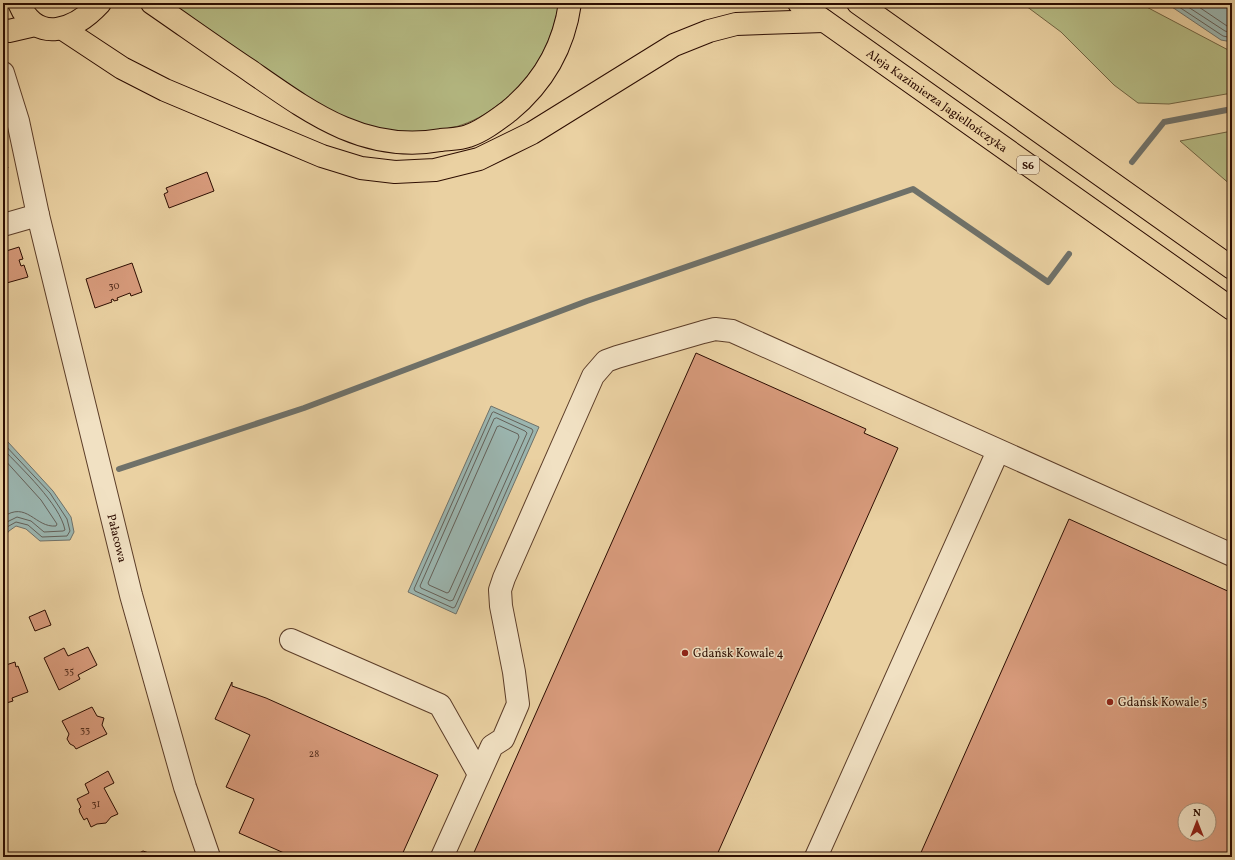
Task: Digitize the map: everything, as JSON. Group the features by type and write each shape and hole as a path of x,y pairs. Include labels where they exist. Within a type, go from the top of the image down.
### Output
{"main road":[{"path":"19,3 24,14 35,25 48,29 64,29 88,16 100,3"},
{"path":"152,3 312,113 354,133 375,139 410,143 430,142 468,136 499,118 517,104 550,65 566,26 570,3"},
{"name":"Aleja Kazimierza Jagiellończyka","path":"799,3 1232,310"},
{"path":"858,3 1232,268"},
{"path":"64,29 122,68 165,90 322,156 362,168 395,172 434,170 479,159 532,133 674,45 708,31 736,24 824,21"},
{"path":"3,30 10,31 35,25"}],"street":[{"name":"Pałacowa","path":"3,73 18,120 38,215 131,594 185,787 209,857"},
{"path":"3,225 38,215"},
{"path":"442,857 492,746 490,734 501,704 515,686 514,672 500,606 500,590 593,376 606,361 703,332 714,330 732,331 998,451 1232,554"},
{"path":"816,857 998,451"},
{"path":"292,640 440,705 479,774"}],"green space":[{"path":"170,3 559,3 556,19 551,33 539,59 522,82 499,104 479,118 456,127 433,131 409,132 361,124 338,115 317,104"},
{"path":"1022,3 1139,3 1232,52 1232,93 1169,104 1138,103 1114,85 1061,32"},
{"path":"1232,131 1232,186 1180,141"}],"water":[{"path":"1166,3 1232,3 1232,42 1221,40"},
{"path":"491,406 539,427 456,614 408,592"},
{"path":"3,438 53,491 71,517 74,532 70,540 40,541 26,529 16,526 5,536 3,536"}],"building":[{"path":"3,156 8,168 3,171"},
{"path":"207,172 214,191 169,208 164,194 168,192 166,188"},
{"path":"19,247 23,259 19,260 21,266 24,265 28,277 3,284 3,252"},
{"path":"132,263 142,292 131,296 130,293 117,298 118,300 114,301 113,299 111,300 112,302 95,308 86,279"},
{"name":"Gdańsk Kowale 4","path":"696,353 866,429 864,433 898,448 716,857 472,857"},
{"name":"Gdańsk Kowale 5","path":"1069,519 1232,593 1232,857 919,857"},
{"path":"45,610 51,625 35,631 29,617"},
{"path":"88,647 97,665 78,675 80,679 59,690 44,658 64,648 68,656"},
{"path":"15,662 28,692 12,698 13,701 3,704 3,672 5,671 3,666"},
{"path":"232,682 232,686 266,698 438,775 401,857 293,857 239,833 254,799 226,787 250,735 215,719"},
{"path":"92,707 97,716 104,718 102,725 107,734 76,749 67,739 69,734 62,721"},
{"path":"108,771 114,783 104,788 118,814 111,817 106,823 97,824 91,827 87,818 84,820 80,813 79,809 81,807 77,799 89,793 85,784"},
{"path":"143,851 149,853 151,857 132,857"}],"waterway":[{"path":"1132,162 1164,122 1232,109"},
{"path":"119,469 304,408 587,301 913,189 1048,282 1069,254"}],"place":[{"name":"Gdańsk Kowale 4","path":"685,653"},
{"name":"Gdańsk Kowale 5","path":"1110,702"}]}
